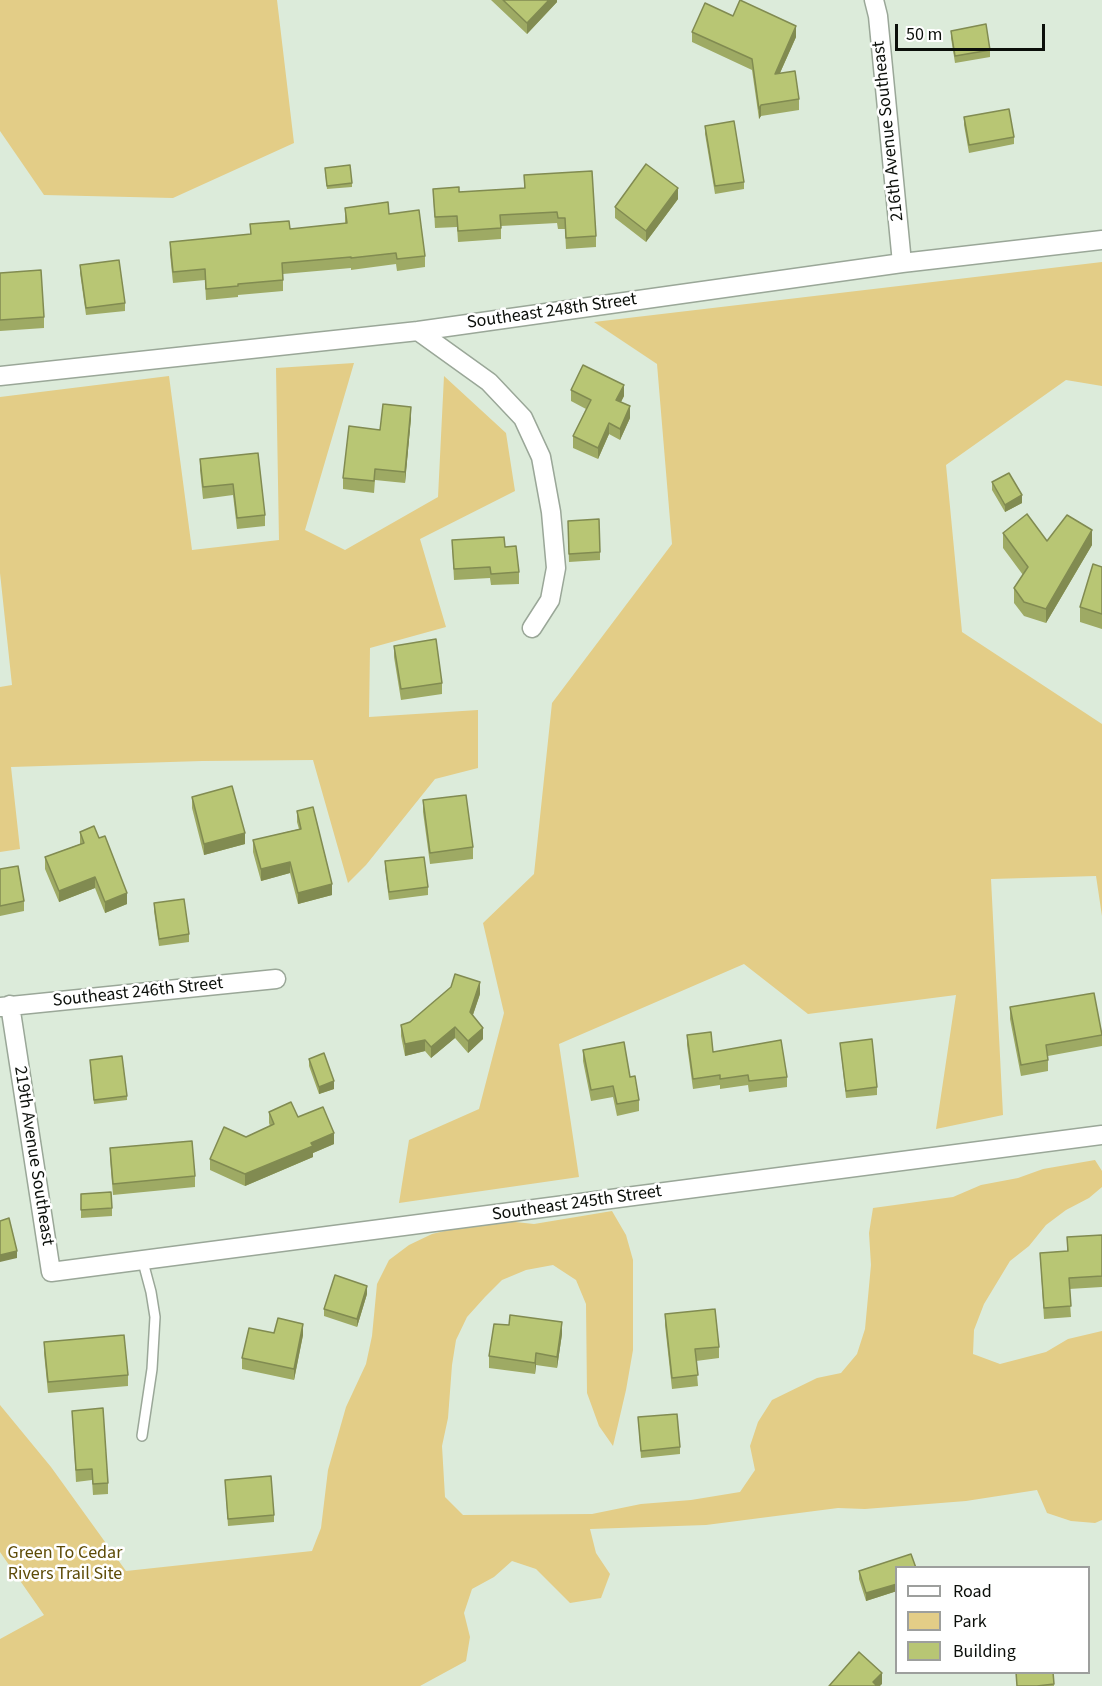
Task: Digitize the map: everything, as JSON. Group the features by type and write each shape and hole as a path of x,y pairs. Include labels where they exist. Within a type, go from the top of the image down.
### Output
{"street":[{"name":"216th Avenue Southeast","path":"874,0 878,16 902,263"},
{"name":"Southeast 248th Street","path":"0,376 418,331 902,263 1102,240"},
{"path":"418,331 489,382 523,418 541,457 556,568 550,600 532,628"},
{"name":"Southeast 246th Street","path":"5,1006 276,979"},
{"name":"219th Avenue Southeast","path":"5,1006 51,1272"},
{"name":"Southeast 245th Street","path":"51,1272 143,1262 1102,1134"}],"lane":[{"path":"142,1436 152,1369 155,1317 143,1262"}],"green space":[{"path":"0,0 277,0 294,143 173,198 44,195 0,131"},
{"path":"1102,262 1102,386 1066,380 946,465 962,632 1102,724 1102,916 1096,876 991,879 1003,1115 936,1129 956,995 808,1014 744,964 559,1044 579,1177 399,1203 409,1140 479,1109 504,1013 483,923 534,874 552,703 672,544 657,364 594,322"},
{"path":"354,363 305,530 345,550 438,497 444,376 506,433 515,491 420,539 446,627 370,648 369,717 478,710 478,768 435,779 366,865 348,883 313,760 11,767 20,849 0,852 0,687 12,685 0,573 0,397 169,376 192,550 279,540 276,368"},
{"name":"Green To Cedar Rivers Trail Site","path":"1095,1160 1102,1171 1102,1187 1089,1198 1066,1210 1046,1225 1029,1246 1010,1261 984,1304 974,1330 973,1354 1000,1364 1046,1352 1068,1339 1102,1331 1102,1520 1095,1523 1071,1521 1047,1513 1037,1490 966,1501 865,1509 838,1508 706,1525 590,1529 596,1553 610,1574 601,1598 570,1603 536,1569 512,1561 494,1577 472,1589 464,1613 470,1637 466,1661 420,1686 0,1686 0,1639 44,1615 0,1552 0,1405 51,1467 126,1571 312,1551 321,1528 328,1470 346,1407 366,1364 372,1336 377,1284 389,1260 409,1245 432,1234 457,1228 506,1221 534,1224 612,1211 626,1235 633,1260 633,1350 613,1446 599,1426 587,1393 586,1304 576,1280 553,1265 526,1270 502,1280 485,1297 467,1317 456,1340 448,1418 442,1446 445,1497 463,1515 592,1514 641,1504 691,1500 740,1492 755,1470 750,1446 758,1422 772,1400 817,1378 841,1373 857,1354 865,1329 871,1265 869,1233 873,1208 953,1197 981,1185 1018,1178 1043,1169"}],"building":[{"path":"503,0 549,0 527,23"},
{"path":"740,0 796,26 775,74 795,71 799,99 761,105 759,109 752,59 692,32 705,3 733,16"},
{"path":"986,24 990,50 955,56 951,31"},
{"path":"1009,109 1014,137 969,145 964,117"},
{"path":"734,121 744,182 715,186 705,126"},
{"path":"646,164 678,188 646,231 615,207"},
{"path":"350,165 352,183 327,186 325,168"},
{"path":"592,171 596,236 566,238 565,218 558,218 557,212 500,215 501,228 458,231 457,216 435,217 433,189 459,187 459,192 525,188 524,175"},
{"path":"388,202 389,214 419,210 425,256 397,259 396,253 282,263 283,280 206,289 205,269 173,272 170,242 251,234 250,224 289,221 290,229 347,223 345,208"},
{"path":"119,260 125,303 86,308 80,265"},
{"path":"41,270 44,317 0,320 0,273"},
{"path":"583,365 624,385 616,400 630,406 620,429 609,423 598,448 573,436 591,400 571,390"},
{"path":"383,404 411,407 405,472 375,469 374,481 343,478 349,426 380,430"},
{"path":"258,453 265,515 237,518 233,484 203,487 200,459"},
{"path":"1009,473 1022,495 1005,505 992,482"},
{"path":"1027,514 1047,541 1067,515 1092,530 1046,609 1024,602 1014,588 1028,567 1003,533"},
{"path":"599,519 600,552 569,554 568,521"},
{"path":"504,537 505,547 516,546 519,572 491,574 490,567 454,569 452,540"},
{"path":"1093,564 1102,567 1102,614 1080,607"},
{"path":"436,639 442,683 401,689 394,646"},
{"path":"232,786 245,833 204,844 192,797"},
{"path":"466,795 473,847 430,853 423,800"},
{"path":"313,807 332,884 298,893 290,862 261,869 253,840 301,829 297,811"},
{"path":"94,826 99,838 105,836 127,893 105,902 95,877 59,891 45,857 84,843 80,832"},
{"path":"424,857 428,887 389,892 385,861"},
{"path":"18,866 24,901 0,906 0,869"},
{"path":"184,899 189,934 159,939 154,903"},
{"path":"455,974 480,982 470,1012 483,1028 468,1041 455,1027 431,1047 425,1040 405,1044 401,1025 410,1022 451,987"},
{"path":"1094,993 1102,1035 1046,1045 1048,1060 1021,1065 1010,1007"},
{"path":"711,1032 713,1052 781,1040 787,1077 749,1081 748,1075 720,1079 720,1075 693,1079 687,1035"},
{"path":"872,1039 877,1087 846,1091 840,1043"},
{"path":"624,1042 630,1077 635,1076 639,1100 617,1104 613,1086 591,1090 583,1050"},
{"path":"324,1053 334,1081 319,1087 309,1059"},
{"path":"122,1056 127,1096 94,1100 90,1060"},
{"path":"291,1102 298,1117 323,1107 334,1133 311,1143 313,1146 245,1174 210,1159 224,1127 246,1137 274,1124 269,1112"},
{"path":"192,1141 195,1176 113,1184 110,1148"},
{"path":"111,1192 112,1208 81,1210 81,1194"},
{"path":"9,1218 17,1251 0,1255 0,1221"},
{"path":"1102,1235 1102,1276 1069,1278 1071,1306 1044,1308 1040,1253 1068,1251 1067,1237"},
{"path":"335,1275 367,1286 357,1319 324,1309"},
{"path":"715,1309 719,1347 695,1349 698,1375 672,1378 665,1314"},
{"path":"510,1315 562,1322 557,1357 536,1353 535,1363 489,1356 494,1324 509,1325"},
{"path":"278,1318 303,1324 294,1369 242,1358 249,1328 274,1333"},
{"path":"124,1335 128,1375 48,1382 44,1342"},
{"path":"103,1408 108,1483 93,1484 92,1469 76,1470 72,1411"},
{"path":"677,1414 680,1447 641,1451 638,1417"},
{"path":"271,1476 274,1515 228,1519 225,1480"},
{"path":"911,1554 915,1566 895,1566 895,1585 866,1593 859,1571"},
{"path":"859,1652 882,1673 873,1682 877,1686 829,1686"},
{"path":"1016,1674 1053,1674 1054,1684 1017,1686"}]}
